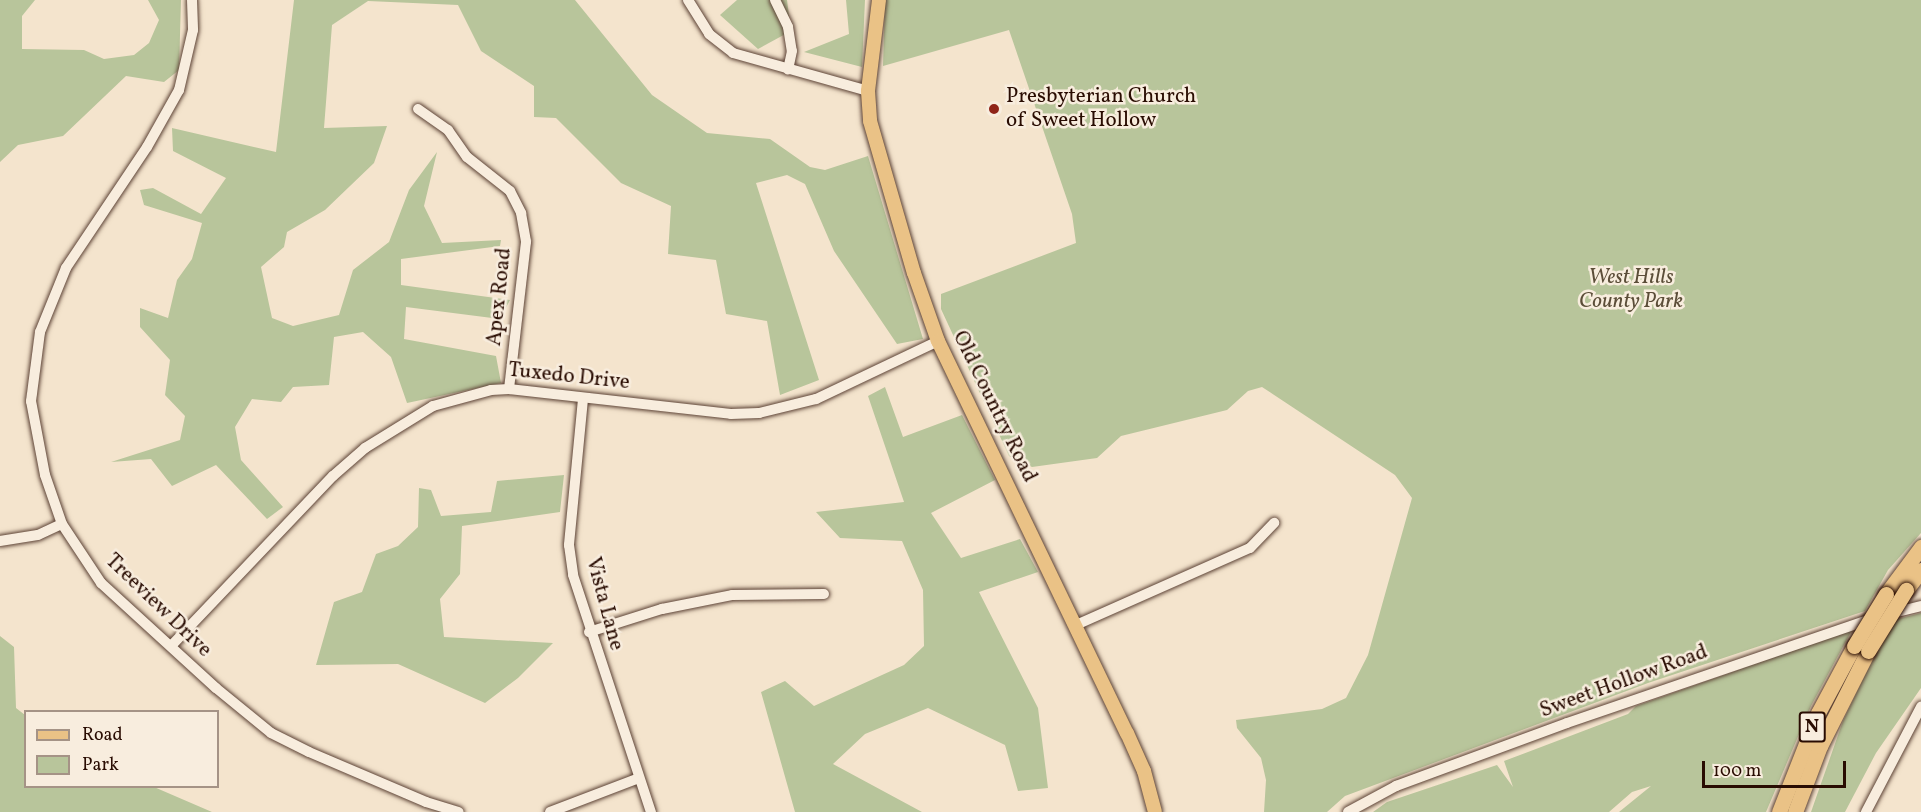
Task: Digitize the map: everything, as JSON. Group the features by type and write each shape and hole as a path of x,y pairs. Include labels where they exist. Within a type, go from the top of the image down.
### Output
{"highway":[{"name":"N","path":"1795,812 1820,746 1886,594 1921,547"},
{"name":"N","path":"1779,812 1818,713 1861,648 1921,570"}],"main road":[{"name":"Old Country Road","path":"879,0 868,91 881,170 938,341 1144,771 1155,812"}],"street":[{"name":"Treeview Drive","path":"192,0 193,30 179,90 147,147 66,268 40,332 31,400 45,475 62,524 102,583 271,733 426,802 459,812"},
{"path":"688,0 710,34 733,53 868,91"},
{"path":"775,0 789,27 792,51 788,70"},
{"name":"Apex Road","path":"418,109 448,130 467,157 510,191 520,213 526,242 509,389"},
{"name":"Tuxedo Drive","path":"171,646 304,505 365,448 433,406 480,392 509,389 583,399 759,413 816,399 938,341"},
{"name":"Vista Lane","path":"583,399 569,545 589,632 651,812"},
{"path":"1076,625 1250,548 1274,522"},
{"path":"0,541 38,535 62,524"},
{"path":"589,632 662,609 732,595 824,594"},
{"name":"Sweet Hollow Road","path":"1348,812 1396,786 1689,679 1849,624 1921,606"},
{"path":"1866,812 1921,707"},
{"path":"550,812 639,778"}],"green space":[{"path":"0,0 35,0 22,16 22,49 84,50 104,59 134,55 149,43 159,20 148,0 181,0 179,70 164,82 126,76 63,136 18,145 0,162"},
{"path":"294,0 575,0 652,95 707,133 770,139 810,167 825,170 868,156 923,339 897,344 834,251 805,184 787,175 756,183 819,380 780,395 767,321 726,314 716,260 668,254 671,206 621,183 556,118 534,117 534,86 481,51 458,5 368,1 332,25 324,128 387,126 374,163 325,210 287,232 284,247 261,267 272,318 293,326 339,315 353,270 389,242 409,190 437,152 424,206 442,243 501,240 500,246 401,259 401,285 510,300 500,319 406,307 404,339 496,356 501,383 407,403 391,357 363,332 334,337 329,385 293,387 281,402 252,399 235,427 241,460 283,507 267,519 216,465 172,486 151,459 111,462 180,440 185,416 165,395 170,360 140,327 140,308 168,318 177,280 192,259 202,223 144,205 140,190 153,188 201,214 226,178 173,151 172,128 276,152"},
{"path":"737,0 787,0 791,31 758,49 720,15"},
{"path":"846,0 865,0 862,67 804,52 849,34"},
{"name":"West Hills County Park","path":"885,0 1921,0 1921,533 1888,570 1865,611 1648,683 1345,796 1327,812 1264,812 1266,780 1261,758 1237,728 1236,720 1322,709 1346,698 1368,655 1412,498 1395,475 1262,387 1248,391 1227,410 1121,436 1097,458 1032,467 1009,456 941,309 941,294 1076,243 1072,214 1009,30 883,66"},
{"path":"885,387 903,437 962,415 995,480 931,513 961,558 1020,539 1038,572 979,592 1038,708 1048,788 1018,791 1005,745 928,708 865,734 833,764 922,812 795,812 761,692 785,681 814,706 904,665 924,646 923,590 902,541 840,538 816,512 904,502 868,396"},
{"path":"564,475 560,512 462,526 460,574 440,599 444,637 553,643 518,678 485,703 398,664 316,665 334,602 362,592 376,554 398,546 418,527 419,488 431,490 441,516 491,512 497,481"},
{"path":"1921,613 1921,688 1876,753 1845,812 1811,812 1843,721 1867,671 1897,619"},
{"path":"1852,630 1811,706 1766,812 1619,812 1651,786 1632,792 1609,812 1373,812 1387,802 1497,765 1513,787 1504,761 1628,714 1636,706"},
{"path":"0,636 14,647 16,708 24,714 24,788 156,788 212,812 0,812"}],"place":[{"name":"Presbyterian Church of Sweet Hollow","path":"994,109"}]}
